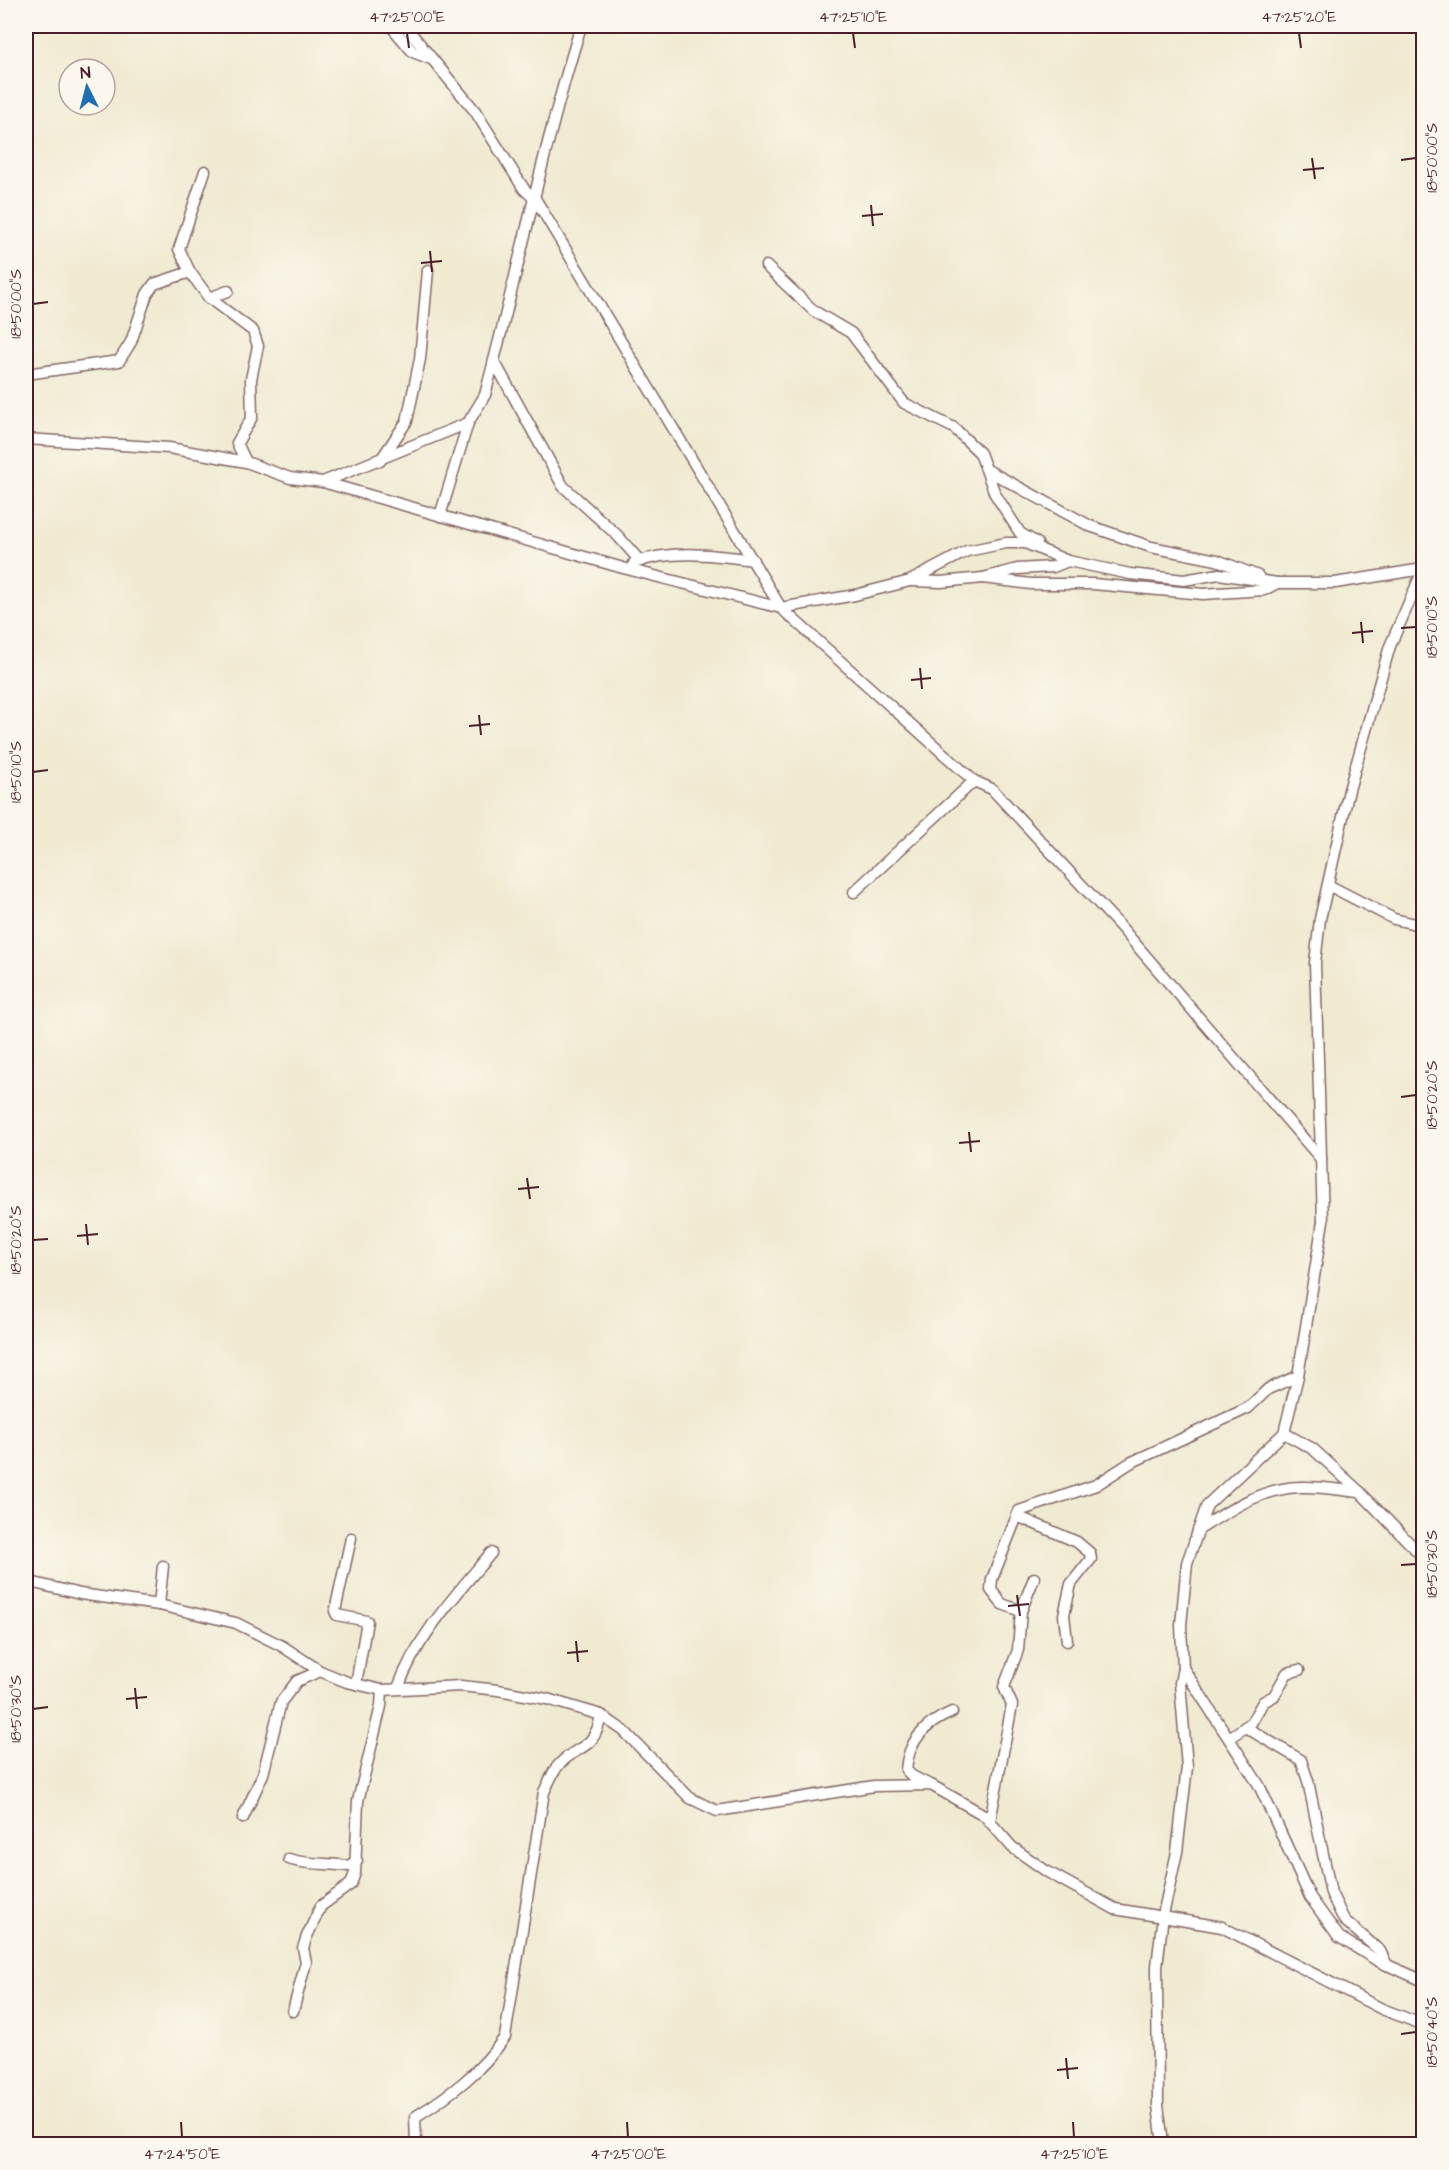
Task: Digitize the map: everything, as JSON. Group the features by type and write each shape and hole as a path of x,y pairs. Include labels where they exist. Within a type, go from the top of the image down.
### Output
{"street":[{"path":"391,26 413,51 432,59"},
{"path":"405,26 475,111 524,189 536,200 782,608 974,780 992,789 1119,925 1321,1159"},
{"path":"440,516 468,423 485,395 536,200 552,120 580,26"},
{"path":"205,171 179,249 190,272 209,298 253,331 258,346 251,379 252,417 237,443 246,462"},
{"path":"766,266 814,311 850,333 904,403 954,428 974,447 980,453 995,494 1020,533 1068,561"},
{"path":"380,461 407,421 420,359 427,304 428,270"},
{"path":"26,374 119,361 131,342 147,294 154,284 190,272"},
{"path":"209,298 228,291"},
{"path":"494,361 563,486 617,535 640,561"},
{"path":"322,482 341,473 380,461 468,423"},
{"path":"26,439 169,448 246,462 290,478 322,482 622,568 782,608 855,595 910,581 967,551 1006,543 1025,543 1068,561 1130,574 1184,580 1219,574 1277,583 1335,583 1423,569"},
{"path":"987,470 1090,526 1151,547 1217,560 1277,583"},
{"path":"622,568 640,561 706,553 753,560"},
{"path":"910,581 941,582 983,578 1017,569 1053,567 1068,561"},
{"path":"1163,2145 1158,2105 1157,1966 1163,1915 1177,1852 1187,1767 1180,1683 1183,1668 1181,1625 1187,1563 1207,1505 1284,1433 1298,1376 1323,1221 1315,963 1320,919 1349,790 1390,646 1423,569"},
{"path":"983,578 1031,584 1093,584 1203,594 1264,590 1277,583"},
{"path":"854,892 974,780"},
{"path":"1328,885 1394,919 1424,926"},
{"path":"1021,1611 1002,1604 991,1590 992,1579 1019,1511 1096,1485 1130,1463 1248,1408 1268,1389 1298,1376"},
{"path":"1284,1433 1313,1449 1360,1492 1424,1558"},
{"path":"1198,1530 1244,1502 1270,1491 1300,1487 1360,1492"},
{"path":"1017,1516 1077,1542 1090,1552 1090,1558 1071,1584 1064,1615 1067,1641"},
{"path":"351,1538 335,1611 337,1615 367,1621 369,1625 356,1684"},
{"path":"398,1688 423,1638 491,1553"},
{"path":"159,1605 163,1566"},
{"path":"990,1821 1012,1706 1004,1687 1018,1650 1021,1611 1034,1578"},
{"path":"26,1581 80,1594 159,1605 236,1623 282,1646 320,1671 356,1684 382,1690 461,1686 498,1690 547,1699 601,1715 624,1731 690,1798 717,1811 874,1786 931,1785"},
{"path":"1183,1668 1259,1785 1310,1897 1339,1937 1387,1965 1424,1981"},
{"path":"1229,1738 1251,1723 1263,1702 1274,1696 1287,1673 1299,1670"},
{"path":"243,1818 263,1774 280,1702 297,1681 320,1671"},
{"path":"293,2011 306,1962 303,1948 307,1936 321,1906 351,1884 357,1861 355,1831 358,1802 381,1706 382,1690"},
{"path":"952,1712 930,1723 916,1737 907,1760 906,1770 912,1776 984,1815 1012,1847 1056,1877 1115,1909 1163,1915 1222,1927 1382,2009 1424,2025"},
{"path":"416,2145 415,2117 457,2090 494,2053 505,2037 544,1792 558,1766 587,1745 598,1732 601,1715"},
{"path":"1245,1727 1301,1760 1308,1781 1331,1893 1344,1920 1380,1951 1387,1965"},
{"path":"289,1859 296,1862 320,1862 348,1866 357,1861"}],"water":[{"path":"26,2124 43,2144 26,2144"}]}
